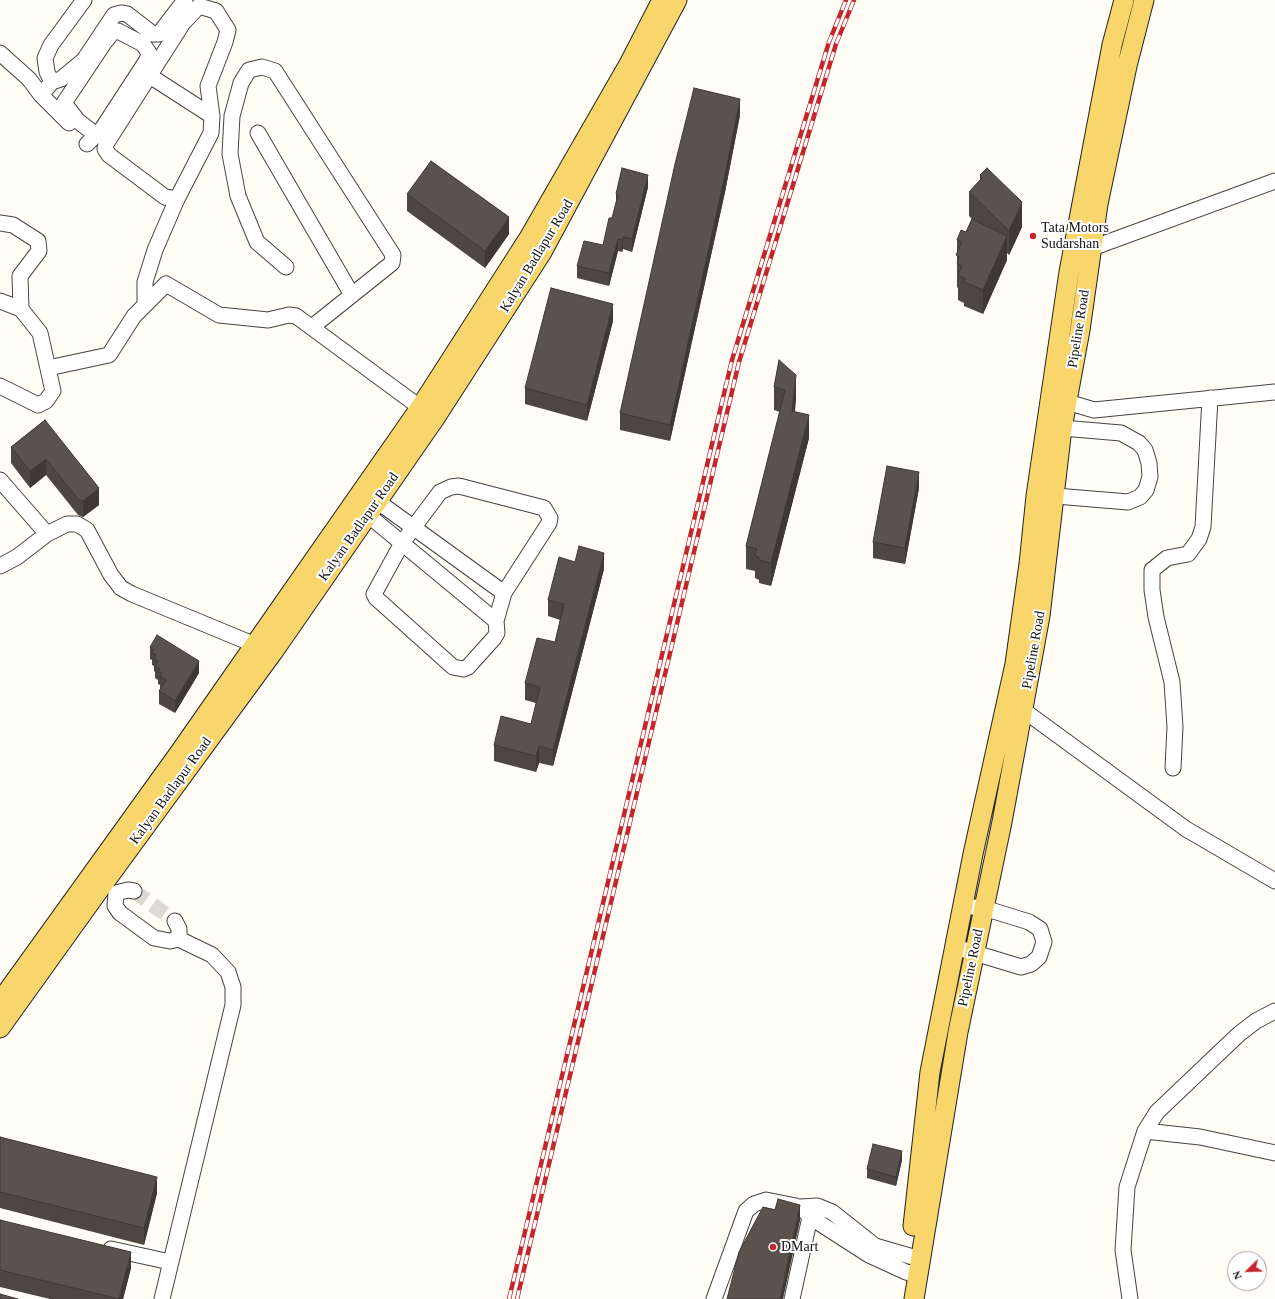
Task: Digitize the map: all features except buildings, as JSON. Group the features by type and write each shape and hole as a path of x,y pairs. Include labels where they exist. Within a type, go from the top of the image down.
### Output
{"main road":[{"name":"Kalyan Badlapur Road","path":"186,757 273,652 373,508 629,64 662,0"},
{"name":"Kalyan Badlapur Road","path":"0,1028 108,877 186,757 255,644 428,413 542,252 677,0"},
{"name":"Pipeline Road","path":"902,1299 913,1265 933,1131 958,1032 984,908 1016,705 1036,494 1059,399 1080,330 1083,247 1112,45 1124,0"},
{"name":"Pipeline Road","path":"1083,247 1098,204 1127,66 1144,0"},
{"name":"Pipeline Road","path":"933,1131 930,1072 973,854 1040,616 1062,428 1059,399"},
{"name":"Kalyan Badlapur Road","path":"0,1002 108,877"},
{"name":"Pipeline Road","path":"913,1265 914,1299"}],"street":[{"path":"52,82 47,72 45,58 51,45 84,0"},
{"path":"41,95 52,82 61,79 84,60 114,16 121,12 127,14 153,34 159,34 185,0"},
{"path":"146,305 145,282 155,250 174,205 211,133 212,116 208,86 225,42 228,30 216,11 199,6 183,23 106,144 105,150 109,155 174,205"},
{"path":"118,31 143,44 149,53 147,60 102,129 92,139 64,103 104,43 112,33 118,31"},
{"path":"0,53 29,79 41,95 92,139 174,205"},
{"path":"286,267 257,242 238,196 230,154 232,116 241,82 249,70 262,67 275,71 393,255 392,262 312,327"},
{"path":"150,76 212,116"},
{"path":"258,133 352,295"},
{"path":"1083,247 1275,181"},
{"path":"0,223 13,225 38,241 39,251 20,276 21,309"},
{"path":"48,368 109,355 134,316 166,284 219,315 268,320 289,315 296,316 428,413"},
{"path":"0,301 21,309 40,333 53,391 46,401 38,405 0,386"},
{"path":"1059,399 1078,407 1094,410 1275,392"},
{"path":"1173,768 1175,727 1172,682 1156,617 1152,590 1152,570 1167,558 1188,554 1199,540 1203,527 1210,398"},
{"path":"1036,494 1128,502 1140,497 1146,490 1150,477 1149,463 1145,450 1131,437 1121,433 1062,428"},
{"path":"0,480 47,534"},
{"path":"459,486 544,508 550,518 549,523 504,593 496,621 497,633 494,638 468,667 459,669 453,667 374,596 402,543 440,492 451,487 459,486"},
{"path":"373,508 412,528 504,593"},
{"path":"373,508 402,543 496,621"},
{"path":"0,566 17,557 47,534 67,524 77,524 87,530 111,575 121,588 132,594 273,652"},
{"path":"1016,705 1186,829 1275,881"},
{"path":"108,877 128,890 134,891"},
{"path":"108,877 115,906 120,912 154,938 170,941 179,939 212,955 228,972 232,987 233,1005 162,1299"},
{"path":"955,947 1020,967 1031,964 1039,957 1044,942 1040,929 1029,922 984,908 963,906"},
{"path":"175,922 179,929 179,939"},
{"path":"1130,1299 1123,1250 1127,1187 1145,1131 1157,1112 1238,1034 1256,1021 1275,1011"},
{"path":"1145,1131 1200,1137 1275,1153"},
{"path":"714,1299 746,1211 754,1204 766,1200 805,1212 869,1255 913,1265"},
{"path":"792,1299 805,1212"},
{"path":"101,1247 170,1262"}],"tunnel":[{"path":"134,891 175,921"}],"railway":[{"path":"509,1299 732,360 829,42 846,0"},
{"path":"517,1299 739,362 836,44 854,0"}],"place":[{"name":"Tata Motors Sudarshan","path":"1033,236"},
{"name":"DMart","path":"773,1247"}]}
